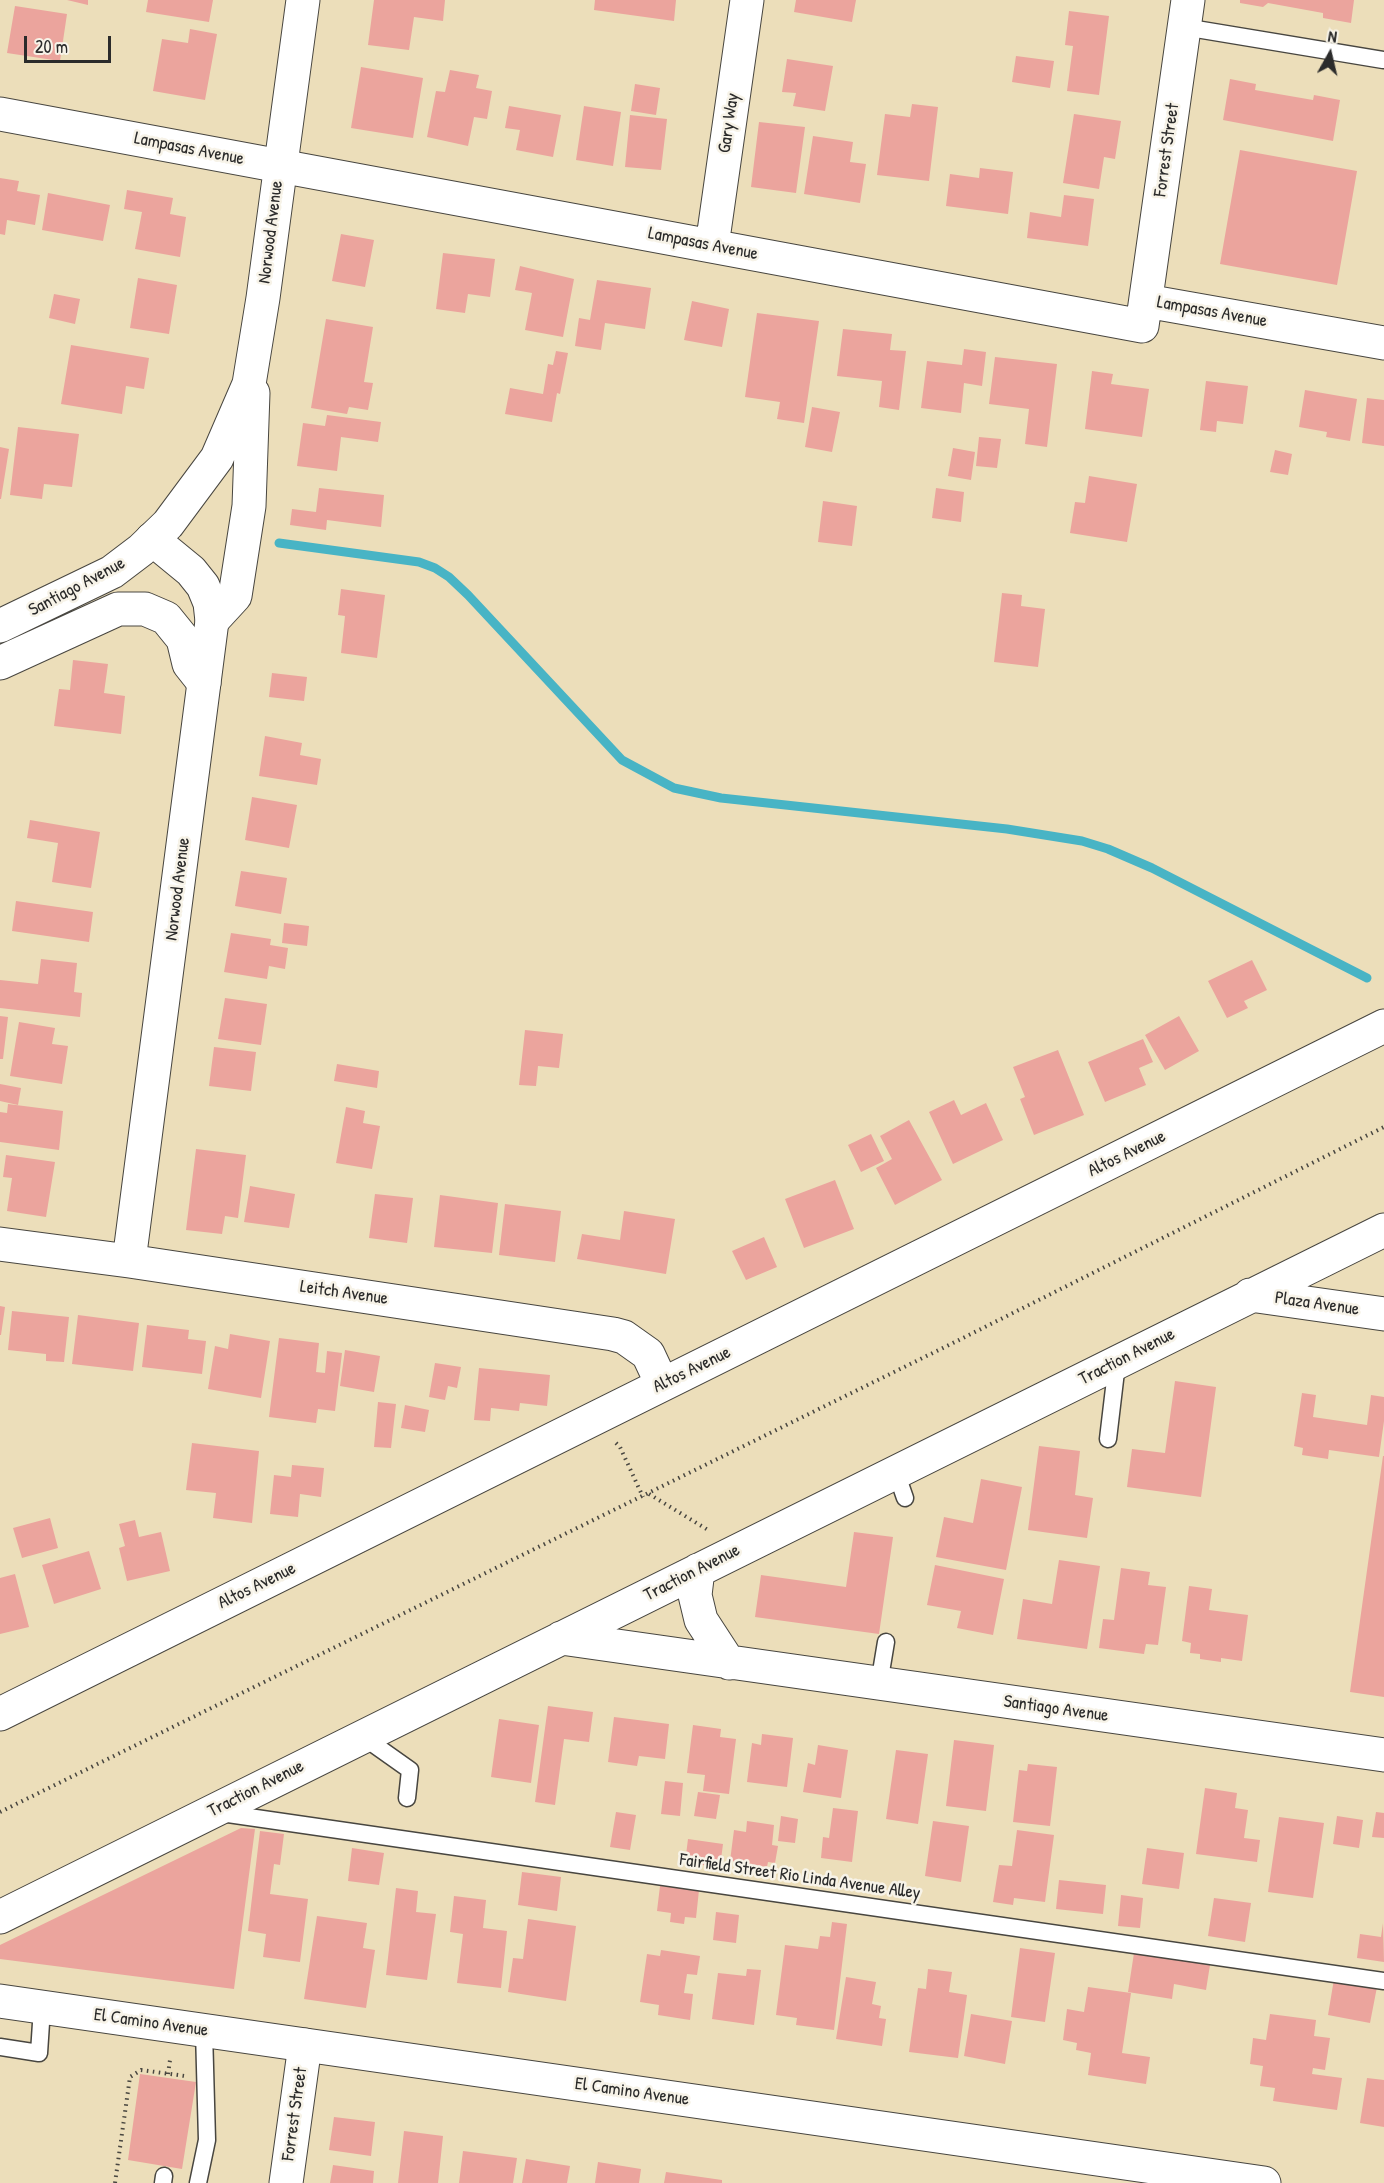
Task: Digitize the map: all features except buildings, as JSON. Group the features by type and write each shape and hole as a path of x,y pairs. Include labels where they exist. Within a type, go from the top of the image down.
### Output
{"street":[{"name":"Norwood Avenue","path":"217,458 249,384 255,355 303,0"},
{"name":"Gary Way","path":"712,246 747,0"},
{"name":"Forrest Street","path":"1146,301 1186,14"},
{"name":"Lampasas Avenue","path":"0,114 1142,326 1146,301 1384,343"},
{"path":"212,621 235,596 249,506 255,355"},
{"name":"Santiago Avenue","path":"0,626 112,572 168,524 217,458"},
{"name":"Norwood Avenue","path":"129,1261 212,621 210,603 203,586 191,571 152,539"},
{"path":"0,663 118,609 145,609 166,618 183,639 189,664 204,683"},
{"name":"Altos Avenue","path":"0,1714 1384,1026"},
{"name":"Traction Avenue","path":"0,1917 698,1570 900,1485 1116,1363 1384,1230"},
{"name":"Leitch Avenue","path":"0,1244 129,1261 613,1334 624,1337 648,1354 662,1384"},
{"name":"Plaza Avenue","path":"1250,1295 1384,1314"},
{"path":"698,1570 695,1595 700,1620 729,1663"},
{"name":"Santiago Avenue","path":"561,1638 1384,1755"},
{"name":"El Camino Avenue","path":"0,2001 1264,2183"},
{"name":"Forrest Street","path":"286,2183 305,2045"}],"lane":[{"path":"1186,14 1383,60"},
{"path":"1108,1439 1116,1363"},
{"path":"879,1684 886,1642"},
{"path":"362,1736 410,1770 407,1798"},
{"name":"Fairfield Street Rio Linda Avenue Alley","path":"211,1811 1384,1981"},
{"path":"0,2047 39,2053 42,2008"},
{"path":"198,2183 207,2140 204,2031"}],"path":[{"path":"0,1812 643,1497 1384,1127"},
{"path":"615,1442 620,1447 643,1497"},
{"path":"649,1494 705,1528 713,1536"},
{"path":"168,2074 170,2061"},
{"path":"115,2183 130,2077 141,2070 191,2077"}],"waterway":[{"path":"279,543 419,562 435,568 449,577 468,595 622,760 674,788 721,798 1007,829 1082,841 1108,849 1152,868 1367,978"}]}
